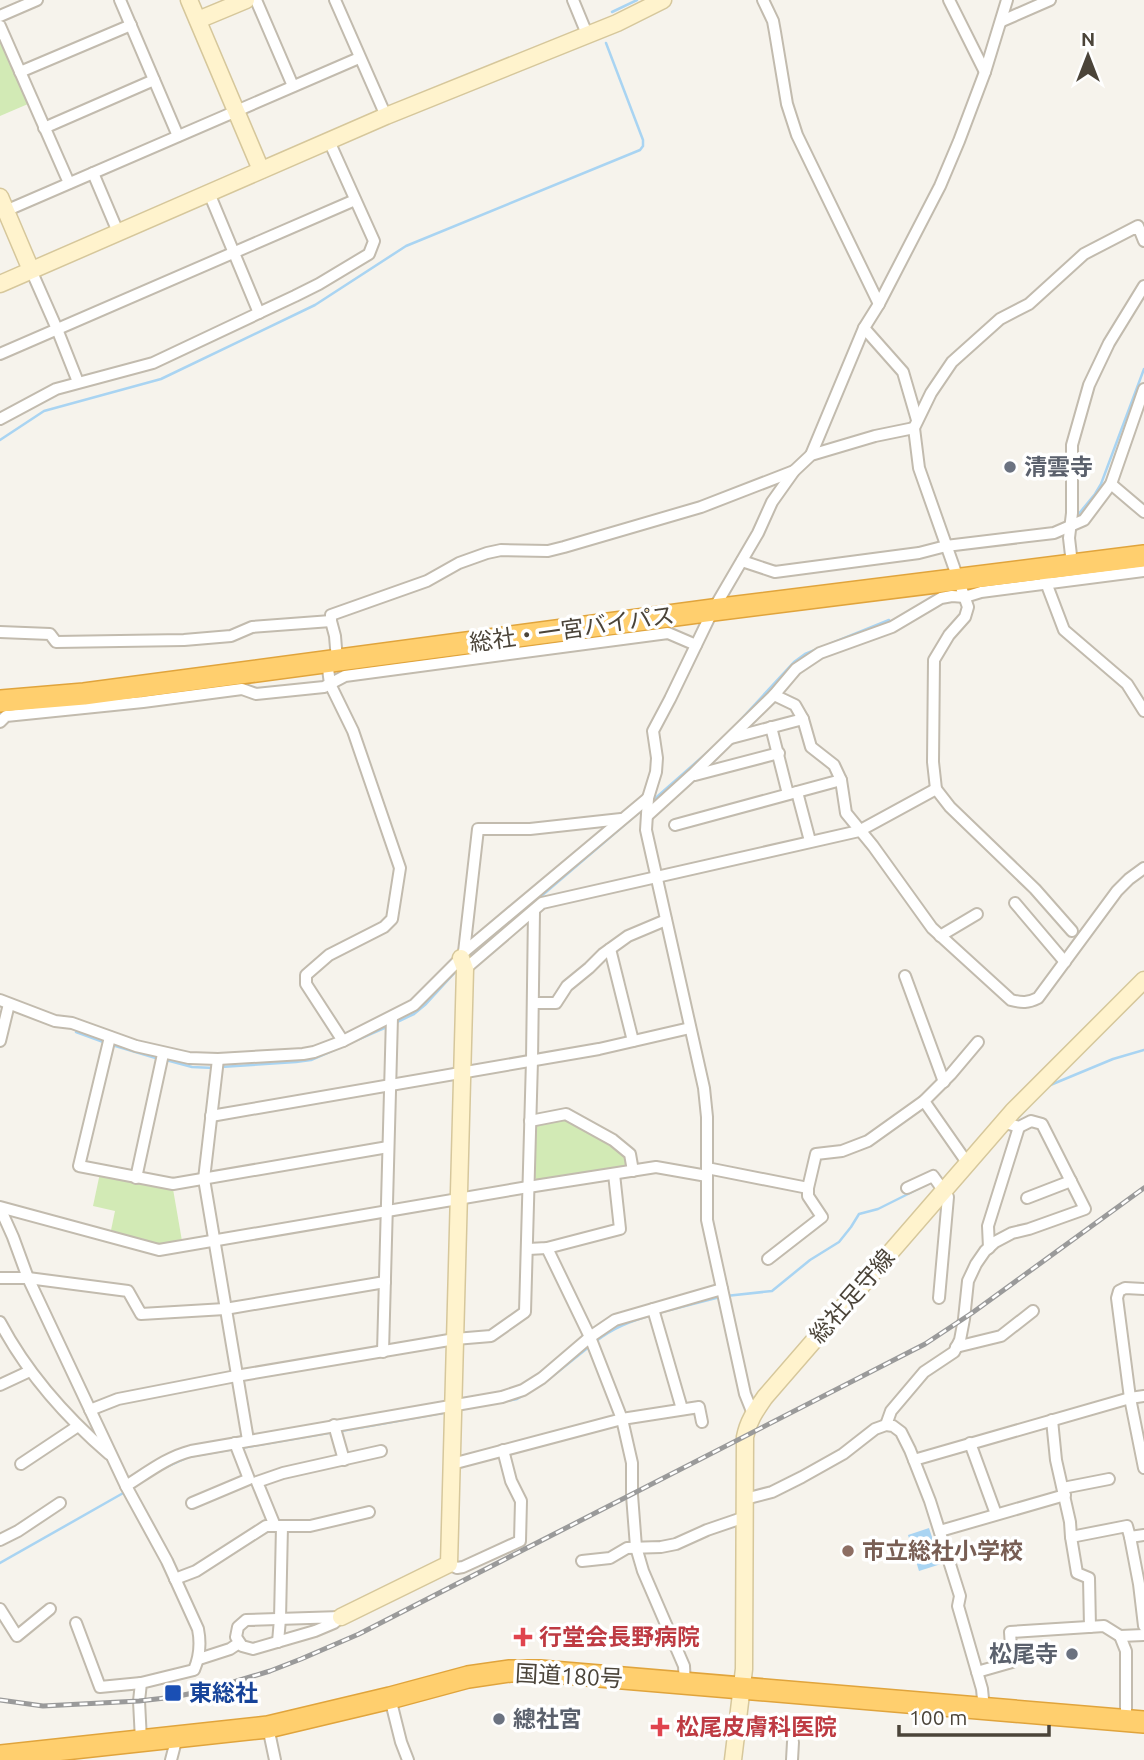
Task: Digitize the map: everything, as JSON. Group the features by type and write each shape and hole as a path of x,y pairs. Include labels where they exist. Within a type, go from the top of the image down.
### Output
{"highway":[{"name":"総社・一宮バイパス","path":"0,701 84,694 713,610 961,588 1044,576 1072,564 1144,556"},
{"name":"国道180号","path":"0,1756 103,1752 141,1740 268,1727 468,1678 510,1671 540,1671 1135,1721"}],"street":[{"path":"0,16 37,0"},
{"path":"120,0 178,136"},
{"path":"189,0 261,170"},
{"path":"198,20 246,0"},
{"path":"256,0 293,86"},
{"path":"335,0 386,116"},
{"path":"572,0 587,34"},
{"path":"0,284 386,116 617,23 663,0"},
{"path":"763,0 773,21 787,104 797,135 879,304"},
{"path":"949,0 985,72"},
{"path":"753,1414 745,1394 707,1220 707,1117 704,1088 646,830 657,758 653,731 713,610 758,533 772,502 794,471 811,455 864,328 940,186 985,72 1007,0"},
{"path":"1002,21 1051,0"},
{"path":"20,72 131,25"},
{"path":"0,26 69,183"},
{"path":"78,382 2,207 93,173 359,58"},
{"path":"44,128 155,80"},
{"path":"0,419 56,388 153,363 319,284 369,254 374,242 329,141"},
{"path":"93,173 118,232"},
{"path":"209,193 260,313"},
{"path":"0,354 355,200"},
{"path":"811,455 916,424 930,393 952,362 1000,319 1029,304 1084,254 1138,226 1144,241"},
{"path":"1072,564 1069,538 1072,513 1072,445 1089,385 1109,343 1144,286"},
{"path":"864,328 902,372 916,424 919,468 968,607 965,617 949,635 934,660 933,762 936,789 950,807 1035,889 1072,930"},
{"path":"742,561 775,572 1054,533 1070,527 1084,520 1111,484 1144,389"},
{"path":"343,1041 306,984 306,975 329,955 384,927 392,919 400,868 353,731 330,684 335,636 331,615 427,581 487,553 501,550 548,551 564,547 701,507 794,471"},
{"path":"1111,484 1144,512"},
{"path":"1144,570 1044,576 1063,630 1127,684 1144,711"},
{"path":"0,1041 5,1002 55,1021 72,1023 109,1042 162,1057 217,1065 314,1052 392,1022 622,818 648,806 692,775 774,695 796,669 820,653 892,627 961,588"},
{"path":"0,632 50,634 55,642 149,642 231,636 253,627 331,621"},
{"path":"0,722 6,716 242,689 256,694 324,687 345,676 668,634 696,645"},
{"path":"774,695 795,705 803,719 811,747 834,765 841,780 846,813 932,928 1011,1000 1020,1003 1038,998 1117,891 1144,868"},
{"path":"730,739 803,719"},
{"path":"771,727 810,841"},
{"path":"692,775 779,753"},
{"path":"675,825 841,780"},
{"path":"463,961 542,903 859,831 936,789"},
{"path":"449,1564 463,961 478,829 530,829 622,818"},
{"path":"1015,903 1065,962"},
{"path":"90,1410 118,1399 236,1376 455,1339 491,1336 525,1312 534,911"},
{"path":"940,936 977,914"},
{"path":"533,1003 556,1003 567,986 610,949 628,936 666,920"},
{"path":"610,949 633,1041"},
{"path":"905,976 944,1082"},
{"name":"総社足守線","path":"733,1760 744,1669 747,1425 765,1397 968,1164 1011,1125 1144,980"},
{"path":"383,1352 392,1022"},
{"path":"211,1116 599,1049 690,1028"},
{"path":"109,1042 79,1166 173,1184 388,1147"},
{"path":"768,1259 822,1217 808,1196 816,1154 842,1151 868,1141 924,1101 978,1042"},
{"path":"136,1178 162,1057"},
{"path":"217,1065 204,1179 248,1440"},
{"path":"924,1101 968,1164"},
{"path":"530,1121 566,1114 613,1140 630,1154 633,1171"},
{"path":"886,1425 891,1411 924,1372 954,1352 960,1340 968,1282 976,1264 989,1248 1012,1233 1085,1209 1042,1124 1031,1121 1011,1125 988,1226 989,1248"},
{"path":"0,1207 159,1250 656,1167 808,1188"},
{"path":"528,1249 547,1248 620,1229 614,1174"},
{"path":"907,1188 933,1176 948,1197 939,1298"},
{"path":"1027,1198 1071,1181"},
{"path":"0,1207 27,1278 127,1489 175,1579 198,1629 199,1659 194,1670 141,1684 100,1687 76,1623"},
{"path":"547,1248 590,1337 622,1419 632,1463 636,1547 643,1571 684,1666 685,1684"},
{"path":"0,1278 27,1278 128,1291 141,1314 225,1309 385,1282"},
{"path":"1144,1289 1125,1288 1119,1291 1117,1298 1130,1398 1144,1468"},
{"path":"127,1489 178,1454 334,1425 453,1410 523,1390 615,1320 722,1289"},
{"path":"653,1309 682,1409"},
{"path":"956,1347 1001,1336 1033,1311"},
{"path":"0,1322 30,1371 78,1426 113,1458"},
{"path":"0,1385 30,1371"},
{"path":"914,1460 1144,1396"},
{"path":"452,1464 622,1419 699,1407 702,1422"},
{"path":"1052,1420 1056,1460 1070,1522 1077,1573 1089,1578 1090,1627"},
{"path":"334,1425 344,1460"},
{"path":"745,1499 772,1492 802,1477 843,1454 875,1429 886,1425 901,1432 930,1501 960,1596 958,1606 978,1672 984,1709"},
{"path":"22,1464 78,1426"},
{"path":"192,1503 248,1479 235,1443"},
{"path":"970,1443 996,1514"},
{"path":"449,1564 457,1568 463,1567 520,1541 521,1502 511,1481 503,1450"},
{"path":"278,1642 279,1526 257,1482 283,1472 381,1451"},
{"path":"940,1531 1109,1479"},
{"path":"0,1540 60,1503"},
{"path":"175,1579 196,1571 266,1526 310,1526 369,1512"},
{"path":"582,1560 610,1558 627,1548 676,1544 745,1517"},
{"path":"1071,1537 1127,1526 1139,1584 1144,1626"},
{"path":"1130,1537 1144,1535"},
{"path":"341,1617 250,1619 238,1626 236,1633 239,1643 245,1648 253,1649 315,1631 449,1564"},
{"path":"0,1609 17,1636 50,1609"},
{"path":"0,1633 10,1626"},
{"path":"978,1672 1012,1662 1010,1632 1104,1626 1120,1636 1144,1635"},
{"path":"1120,1636 1126,1651 1135,1721"},
{"path":"199,1659 230,1649 239,1643"},
{"path":"141,1684 141,1740"},
{"path":"390,1698 408,1760"},
{"path":"268,1727 275,1760"},
{"path":"171,1760 177,1737"},
{"path":"792,1760 793,1742"}],"green space":[{"path":"0,37 28,104 0,116"},
{"path":"567,1119 627,1154 630,1165 627,1168 539,1181 535,1178 536,1125"},
{"path":"100,1173 173,1189 182,1241 157,1245 110,1235 115,1211 93,1206"}],"water":[{"path":"929,1528 941,1564 919,1571 908,1535"}],"waterway":[{"path":"612,12 637,0"},
{"path":"0,440 44,411 161,379 315,305 406,246 640,150 643,140 606,43"},
{"path":"1077,516 1101,484 1144,369"},
{"path":"734,727 794,662 805,654 889,620"},
{"path":"651,802 709,751"},
{"path":"468,959 643,809"},
{"path":"395,1023 414,1014 426,1004 458,969"},
{"path":"350,1043 389,1026"},
{"path":"76,1032 106,1043"},
{"path":"112,1045 159,1059"},
{"path":"221,1067 311,1060 341,1047"},
{"path":"1048,1086 1113,1059 1144,1050"},
{"path":"166,1060 192,1067 214,1068"},
{"path":"1014,1118 1017,1119 1029,1106"},
{"path":"726,1296 772,1291 810,1260 839,1242 859,1214 878,1209 930,1183"},
{"path":"658,1313 720,1297"},
{"path":"595,1342 622,1326 652,1315"},
{"path":"549,1379 590,1346"},
{"path":"458,1410 517,1399 544,1383"},
{"path":"341,1431 448,1412"},
{"path":"241,1448 334,1432"},
{"path":"166,1467 188,1457 234,1449"},
{"path":"0,1563 125,1492"}],"railway":[{"path":"0,1700 43,1706 174,1697 270,1671 359,1634 925,1344 1144,1188"}],"place":[{"name":"清雲寺","path":"1010,467"},
{"name":"市立総社小学校","path":"848,1551"},
{"name":"行堂会長野病院","path":"523,1637"},
{"name":"松尾寺","path":"1072,1654"},
{"name":"東総社","path":"173,1693"},
{"name":"總社宮","path":"499,1719"},
{"name":"松尾皮膚科医院","path":"660,1727"}]}
